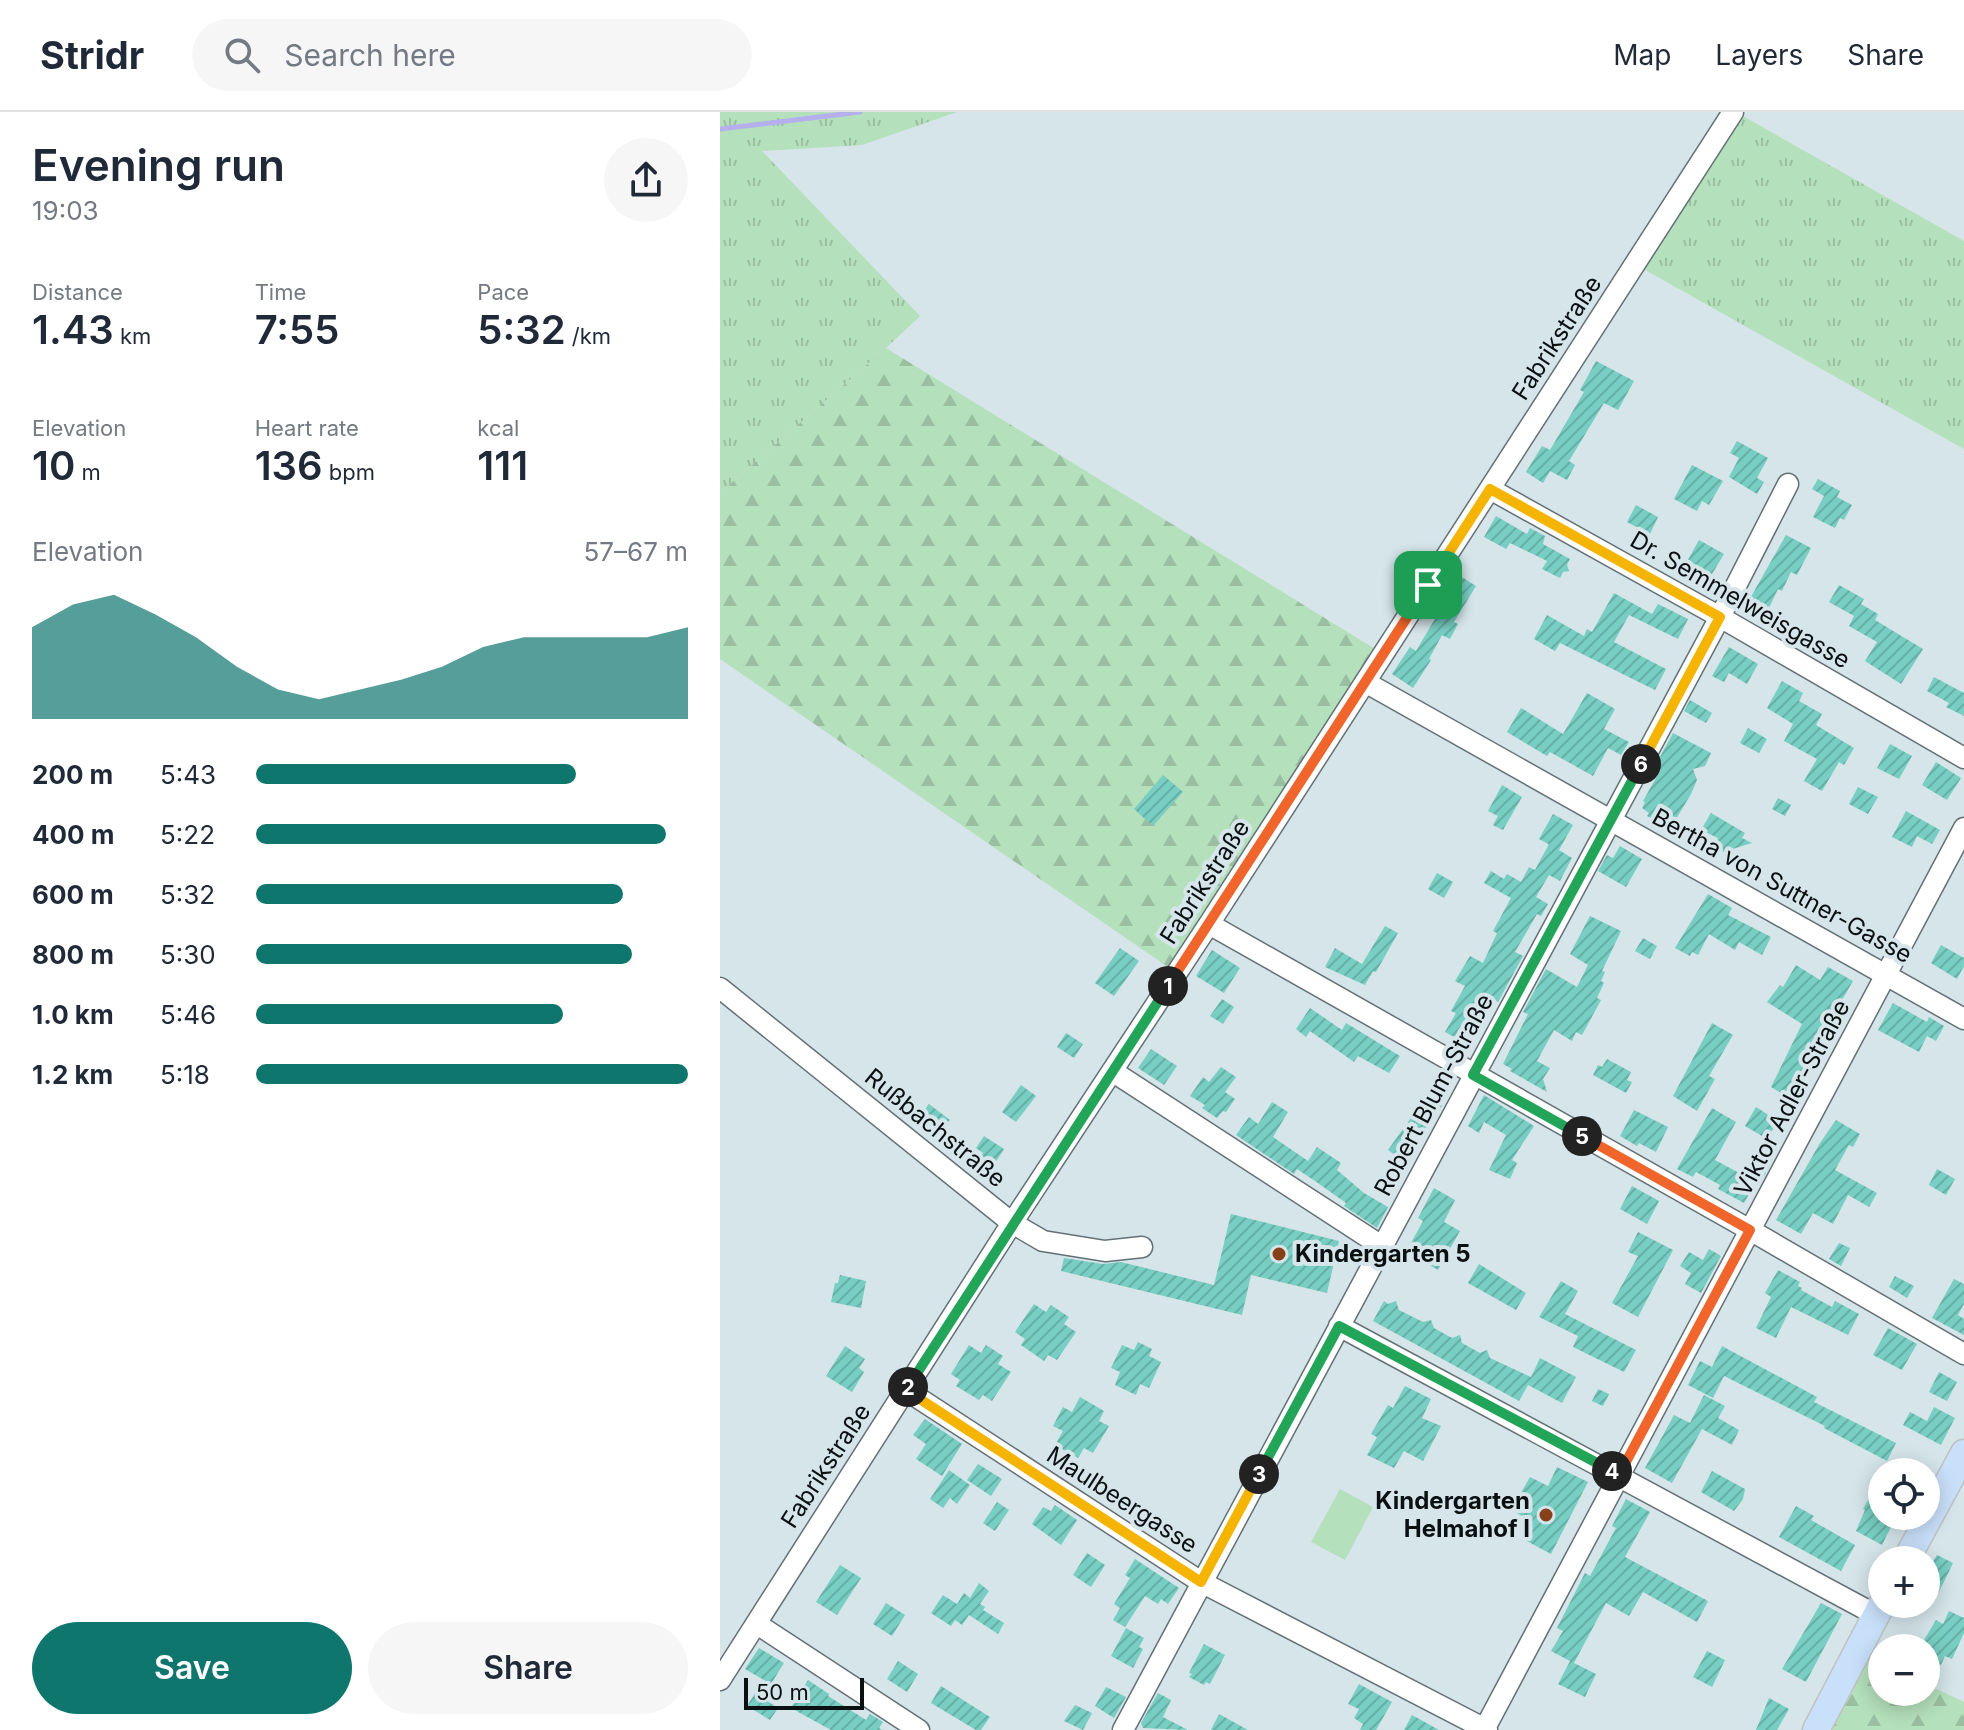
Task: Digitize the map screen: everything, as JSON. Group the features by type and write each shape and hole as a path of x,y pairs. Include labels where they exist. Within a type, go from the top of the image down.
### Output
{"main road":[{"path":"1914,1546 1964,1453"},
{"path":"1816,1730 1874,1618"}],"street":[{"name":"Fabrikstraße","path":"720,1680 1012,1223 1209,924 1733,112"},
{"name":"Robert Blum-Straße","path":"1123,1730 1720,617 1788,484"},
{"name":"Dr. Semmelweisgasse","path":"1490,489 1964,758"},
{"name":"Bertha von Suttner-Gasse","path":"1365,682 1964,1019"},
{"name":"Viktor Adler-Straße","path":"1485,1729 1964,828"},
{"path":"1209,924 1964,1354"},
{"name":"Rußbachstraße","path":"720,988 1012,1223 1043,1241 1105,1251 1142,1247"},
{"path":"1112,1071 1383,1247"},
{"path":"1339,1326 1868,1603"},
{"name":"Maulbeergasse","path":"906,1390 1201,1582 1485,1729"},
{"path":"757,1624 919,1730"}],"green space":[{"path":"720,112 957,112 862,145 762,151 920,316 720,493"},
{"path":"1741,115 1964,241 1964,449 1640,267"},
{"path":"886,348 1375,649 1168,967 720,659 720,493"},
{"path":"1340,1489 1373,1507 1345,1560 1311,1542"},
{"path":"1867,1657 1868,1706 1940,1706 1940,1691 1964,1702 1964,1730 1828,1730"}],"building":[{"path":"1596,361 1634,381 1618,410 1604,403 1569,461 1575,465 1567,480 1550,471 1543,483 1526,472 1542,446 1550,450 1584,392 1580,390"},
{"path":"1737,441 1768,458 1757,478 1764,482 1757,494 1729,477 1739,458 1730,453"},
{"path":"1692,465 1723,481 1709,505 1702,501 1697,511 1674,499"},
{"path":"1818,479 1840,491 1837,497 1852,505 1844,520 1840,518 1835,528 1813,517 1824,496 1812,489"},
{"path":"1636,505 1658,517 1650,534 1627,522"},
{"path":"1496,516 1527,534 1530,528 1545,536 1543,544 1570,559 1567,565 1569,571 1563,572 1560,578 1542,569 1547,561 1510,543 1506,549 1484,537"},
{"path":"1786,535 1811,548 1797,575 1791,572 1782,591 1778,589 1767,612 1748,602"},
{"path":"1699,540 1724,554 1709,579 1685,565"},
{"path":"1460,576 1476,586 1454,622 1458,624 1450,639 1442,635 1413,688 1392,674 1410,647 1416,651"},
{"path":"1839,585 1864,599 1861,604 1878,614 1875,620 1923,649 1901,684 1865,661 1877,642 1849,626 1854,616 1829,602"},
{"path":"1614,593 1652,614 1658,604 1688,619 1678,639 1629,615 1614,642 1666,669 1655,690 1560,643 1555,651 1534,639 1547,615 1584,636 1587,629 1592,632"},
{"path":"1729,647 1758,664 1747,684 1729,673 1724,682 1712,676"},
{"path":"1934,677 1964,693 1964,716 1946,707 1949,703 1927,691"},
{"path":"1782,681 1803,693 1799,701 1822,714 1816,725 1854,748 1844,765 1839,762 1822,791 1804,781 1817,759 1784,741 1793,724 1767,708"},
{"path":"1587,693 1615,709 1604,729 1629,742 1621,755 1608,748 1593,776 1550,752 1547,756 1507,732 1521,708 1563,734"},
{"path":"1690,700 1712,713 1706,723 1684,711"},
{"path":"1748,728 1767,739 1759,753 1740,743"},
{"path":"1673,733 1711,753 1705,766 1693,769 1697,780 1691,794 1676,819 1671,816 1665,826 1647,816 1649,813 1642,808 1660,771 1654,768"},
{"path":"1890,744 1912,756 1899,779 1877,768"},
{"path":"1936,762 1961,778 1947,800 1922,785"},
{"path":"1163,775 1183,792 1153,826 1134,809"},
{"path":"1502,785 1522,797 1503,830 1493,825 1498,816 1488,811"},
{"path":"1858,787 1878,797 1868,814 1849,804"},
{"path":"1778,798 1791,805 1785,816 1772,809"},
{"path":"1906,811 1940,830 1932,844 1917,836 1912,847 1892,837"},
{"path":"1711,813 1745,833 1742,838 1752,843 1723,852 1722,845 1716,842 1718,838 1701,830"},
{"path":"1553,814 1573,825 1559,850 1539,839"},
{"path":"1549,844 1572,858 1560,881 1549,875 1536,897 1548,904 1541,916 1537,914 1515,952 1523,956 1498,1002 1492,998 1467,1044 1445,1032 1456,1013 1451,1011 1465,986 1455,981 1470,956 1483,963 1497,933 1493,931 1511,898 1484,883 1491,871 1504,879 1507,874 1521,882 1529,867 1535,870"},
{"path":"1620,846 1642,859 1626,887 1598,871 1607,855 1613,858"},
{"path":"1437,873 1453,882 1444,898 1428,889"},
{"path":"1708,894 1732,908 1728,915 1771,937 1762,955 1739,942 1735,950 1709,934 1698,955 1692,952 1690,956 1675,948"},
{"path":"1590,916 1621,931 1602,971 1605,972 1601,981 1604,983 1597,998 1601,1000 1582,1035 1576,1032 1572,1041 1554,1030 1537,1061 1550,1068 1543,1079 1547,1092 1503,1064 1528,1014 1523,1012 1546,969 1577,987 1588,965 1570,954"},
{"path":"1385,926 1398,933 1365,985 1325,967 1335,948 1362,964"},
{"path":"1643,938 1657,946 1650,959 1635,951"},
{"path":"1941,945 1964,958 1964,966 1957,979 1931,963"},
{"path":"1120,948 1139,961 1114,996 1095,983"},
{"path":"1212,950 1240,968 1224,993 1196,976"},
{"path":"1796,965 1820,980 1828,967 1853,981 1838,1007 1835,1017 1838,1018 1826,1039 1823,1037 1803,1074 1808,1076 1794,1101 1771,1087 1802,1024 1767,1002 1780,985 1783,987"},
{"path":"1222,999 1234,1007 1223,1024 1210,1016"},
{"path":"1893,1003 1927,1022 1929,1017 1944,1026 1936,1041 1927,1036 1919,1052 1878,1030"},
{"path":"1310,1008 1342,1030 1346,1023 1400,1056 1389,1073 1358,1056 1354,1062 1310,1031 1306,1037 1296,1029"},
{"path":"1712,1023 1733,1035 1709,1076 1715,1079 1697,1111 1673,1096"},
{"path":"1066,1033 1083,1044 1074,1058 1057,1047"},
{"path":"1151,1049 1177,1066 1164,1085 1138,1068"},
{"path":"1607,1059 1631,1072 1627,1080 1632,1082 1626,1093 1593,1075 1598,1065 1602,1067"},
{"path":"1221,1067 1236,1077 1225,1092 1235,1099 1226,1112 1223,1111 1217,1118 1202,1108 1205,1105 1190,1096 1203,1077 1209,1082"},
{"path":"1021,1085 1036,1096 1016,1122 1002,1112"},
{"path":"1427,1095 1442,1105 1403,1161 1388,1150"},
{"path":"1484,1095 1534,1126 1512,1160 1517,1163 1510,1179 1489,1170 1506,1135 1484,1122 1479,1133 1468,1126"},
{"path":"1272,1102 1288,1112 1273,1137 1308,1161 1317,1147 1341,1163 1337,1170 1364,1193 1388,1207 1377,1228 1297,1169 1294,1174 1236,1135 1249,1117 1258,1124"},
{"path":"929,1104 950,1120 936,1137 916,1121"},
{"path":"1756,1107 1778,1121 1767,1139 1745,1126"},
{"path":"1712,1108 1736,1122 1715,1160 1741,1174 1758,1149 1773,1158 1764,1177 1760,1175 1744,1203 1696,1172 1693,1177 1677,1169"},
{"path":"1634,1110 1668,1127 1656,1152 1620,1136"},
{"path":"1836,1120 1860,1134 1853,1147 1849,1145 1835,1170 1877,1193 1869,1207 1848,1195 1833,1224 1813,1213 1801,1234 1776,1220"},
{"path":"984,1136 1004,1149 990,1171 977,1162 983,1153 976,1148"},
{"path":"1937,1169 1955,1179 1946,1195 1929,1185"},
{"path":"1632,1186 1659,1201 1647,1224 1620,1209"},
{"path":"1434,1188 1455,1200 1444,1222 1460,1231 1438,1270 1406,1252 1423,1221 1418,1218"},
{"path":"1231,1214 1339,1241 1327,1293 1251,1275 1242,1315 1061,1271 1064,1258 1103,1264 1121,1262 1214,1285"},
{"path":"1638,1232 1673,1250 1638,1317 1612,1303 1638,1256 1628,1252"},
{"path":"1839,1243 1850,1248 1841,1266 1829,1259"},
{"path":"1709,1249 1721,1256 1701,1293 1685,1284 1691,1273 1680,1266 1689,1252 1703,1260"},
{"path":"1479,1264 1526,1293 1516,1310 1468,1283"},
{"path":"1778,1270 1800,1282 1798,1286 1801,1290 1832,1307 1835,1301 1859,1314 1848,1335 1791,1307 1776,1338 1756,1328 1771,1297 1765,1293"},
{"path":"840,1275 866,1281 861,1308 831,1302"},
{"path":"1895,1276 1914,1286 1907,1298 1889,1287"},
{"path":"1954,1279 1964,1284 1964,1304 1958,1315 1964,1319 1964,1335 1932,1318"},
{"path":"1561,1281 1578,1291 1565,1314 1636,1350 1624,1372 1573,1347 1578,1336 1539,1317"},
{"path":"1384,1301 1388,1304 1396,1301 1399,1310 1423,1322 1431,1320 1434,1328 1452,1338 1460,1335 1462,1343 1480,1353 1487,1350 1490,1358 1531,1377 1540,1358 1576,1377 1562,1403 1528,1385 1519,1401 1373,1321"},
{"path":"1034,1304 1046,1312 1051,1305 1069,1317 1064,1324 1076,1332 1057,1360 1048,1355 1044,1361 1021,1345 1025,1339 1015,1332"},
{"path":"1888,1328 1917,1344 1902,1370 1873,1355"},
{"path":"1138,1342 1152,1349 1149,1356 1161,1362 1149,1388 1140,1384 1136,1395 1115,1385 1120,1372 1111,1368 1122,1345 1134,1350"},
{"path":"969,1345 981,1353 986,1345 1003,1356 998,1364 1011,1372 992,1401 983,1395 979,1400 956,1386 960,1380 951,1374"},
{"path":"845,1346 865,1359 859,1368 864,1372 852,1392 826,1376"},
{"path":"1722,1346 1817,1397 1814,1402 1896,1443 1888,1458 1881,1458 1724,1376 1713,1398 1688,1385 1700,1361 1712,1367"},
{"path":"1939,1372 1957,1382 1947,1401 1929,1392"},
{"path":"1405,1386 1431,1399 1422,1418 1441,1426 1423,1461 1404,1451 1394,1468 1367,1455 1377,1437 1371,1434 1388,1405 1393,1408"},
{"path":"1598,1389 1609,1394 1603,1406 1592,1401"},
{"path":"1704,1395 1725,1406 1718,1418 1739,1430 1732,1445 1702,1429 1672,1483 1645,1468 1674,1415 1690,1423"},
{"path":"1080,1397 1104,1411 1099,1421 1109,1426 1093,1453 1084,1448 1078,1458 1055,1445 1063,1431 1053,1426 1063,1407 1072,1412"},
{"path":"1934,1407 1955,1418 1941,1445 1903,1425 1910,1412 1927,1421"},
{"path":"925,1419 962,1444 942,1476 916,1459 926,1444 913,1435"},
{"path":"978,1464 1002,1479 991,1496 967,1480"},
{"name":"Kindergarten Helmahof I","path":"1557,1467 1588,1482 1551,1554 1521,1538 1530,1520 1511,1510 1530,1477 1548,1486"},
{"path":"949,1470 970,1485 957,1504 950,1498 943,1508 930,1499"},
{"path":"1712,1471 1745,1489 1743,1499 1734,1511 1701,1492"},
{"path":"1626,1499 1650,1512 1625,1557 1708,1601 1697,1622 1643,1592 1629,1616 1606,1603 1574,1663 1596,1674 1585,1697 1558,1684 1570,1661 1551,1651 1563,1631 1557,1628 1585,1573 1590,1576 1616,1528 1612,1526"},
{"path":"1868,1500 1868,1530 1890,1530 1882,1545 1856,1531"},
{"path":"997,1502 1009,1510 995,1531 983,1523"},
{"path":"1055,1505 1077,1520 1061,1545 1032,1524 1043,1507 1051,1511"},
{"path":"1796,1506 1814,1516 1811,1520 1855,1545 1841,1571 1779,1537"},
{"path":"1087,1553 1105,1565 1091,1587 1073,1575"},
{"path":"1940,1556 1953,1563 1940,1590"},
{"path":"1135,1559 1179,1588 1168,1604 1161,1599 1158,1604 1145,1596 1125,1627 1113,1620 1120,1608 1114,1604 1130,1578 1125,1575"},
{"path":"840,1565 861,1578 837,1615 816,1602"},
{"path":"979,1583 989,1591 980,1604 985,1607 983,1610 1004,1623 998,1634 969,1615 962,1625 955,1620 951,1626 931,1613 943,1595 957,1604 964,1593 970,1598"},
{"path":"886,1603 905,1615 892,1636 873,1624"},
{"path":"1821,1603 1842,1614 1806,1682 1782,1669"},
{"path":"1949,1611 1964,1618 1964,1633 1952,1659 1945,1656 1941,1665 1940,1634 1928,1634 1936,1620 1943,1624"},
{"path":"1126,1628 1144,1638 1139,1647 1143,1649 1133,1668 1111,1656"},
{"path":"1204,1644 1225,1655 1210,1684 1206,1682 1204,1685 1189,1677 1192,1674 1189,1673"},
{"path":"759,1648 784,1663 771,1684 745,1669"},
{"path":"1707,1651 1725,1660 1712,1687 1693,1677"},
{"path":"898,1661 918,1674 907,1692 887,1679"},
{"path":"808,1680 866,1720 870,1714 883,1722 879,1728 882,1730 831,1730 791,1708"},
{"path":"1359,1684 1392,1702 1376,1730 1360,1730 1363,1724 1354,1718 1359,1709 1348,1704"},
{"path":"941,1686 990,1717 981,1730 931,1703"},
{"path":"1106,1687 1126,1697 1114,1718 1095,1706"},
{"path":"755,1693 778,1708 770,1720 747,1706"},
{"path":"1158,1693 1171,1700 1163,1717 1188,1730 1143,1728 1141,1723"},
{"path":"1769,1698 1789,1709 1777,1730 1756,1730"},
{"path":"1075,1705 1092,1713 1083,1730 1064,1721"},
{"path":"1219,1714 1248,1730 1211,1730"},
{"path":"1412,1715 1439,1730 1404,1730"}],"waterway":[{"path":"720,129 860,112"}],"place":[{"name":"Kindergarten 5","path":"1279,1254"},
{"name":"Kindergarten Helmahof I","path":"1546,1515"}],"route":[{"path":"1490,489 1720,617 1473,1075 1750,1230 1619,1475 1339,1326 1201,1582 906,1390 1428,585 1490,489"}]}
